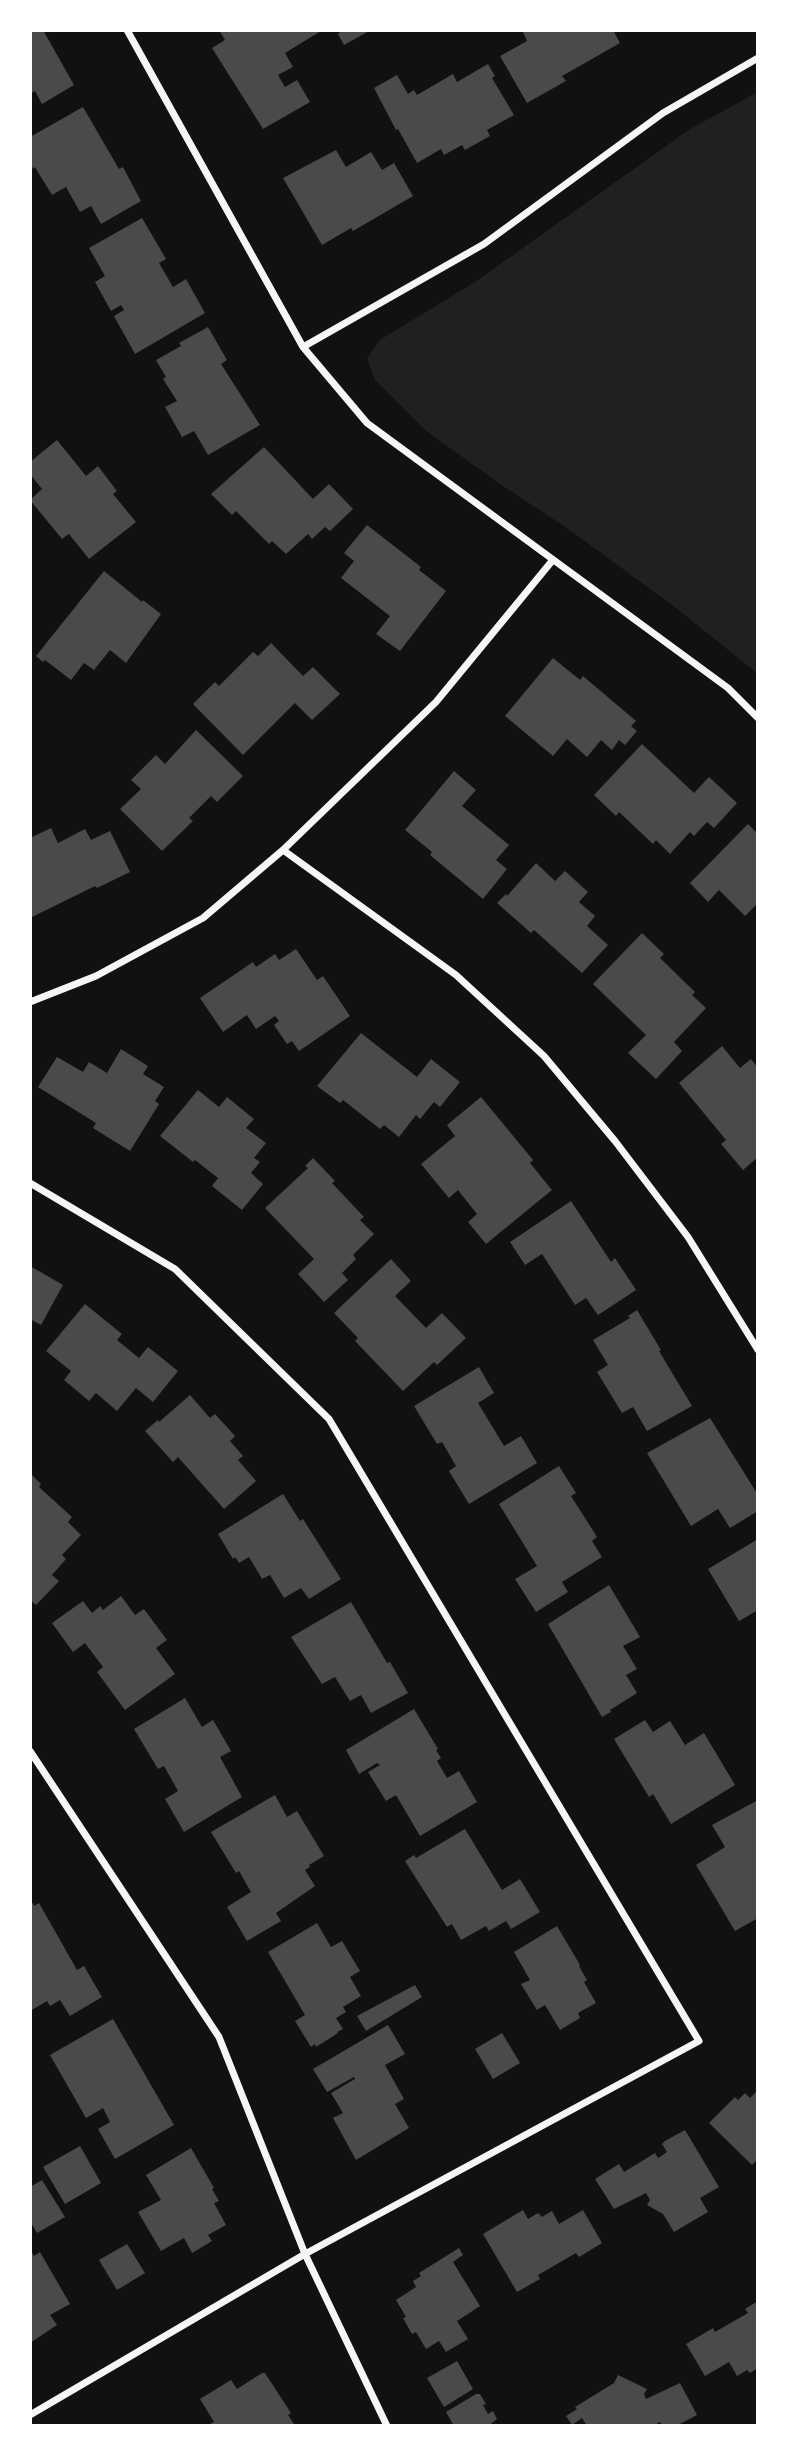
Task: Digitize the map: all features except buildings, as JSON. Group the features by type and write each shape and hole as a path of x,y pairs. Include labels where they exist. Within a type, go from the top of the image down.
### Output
{"street":[{"path":"127,30 303,346 367,423 728,688 758,718"},
{"path":"303,346 485,244 663,113 758,58"},
{"path":"30,1002 96,976 203,918 283,850 436,702 552,561"},
{"path":"283,850 456,975 544,1055 615,1141 688,1237 758,1350"},
{"path":"30,1183 175,1269 329,1419 699,2040 305,2254 30,2415"},
{"path":"30,1751 219,2037 305,2254 387,2426"}],"shaded area":[{"path":"758,92 758,674 676,608 567,528 425,430 375,380 367,358 380,340 475,282 690,129"}]}
